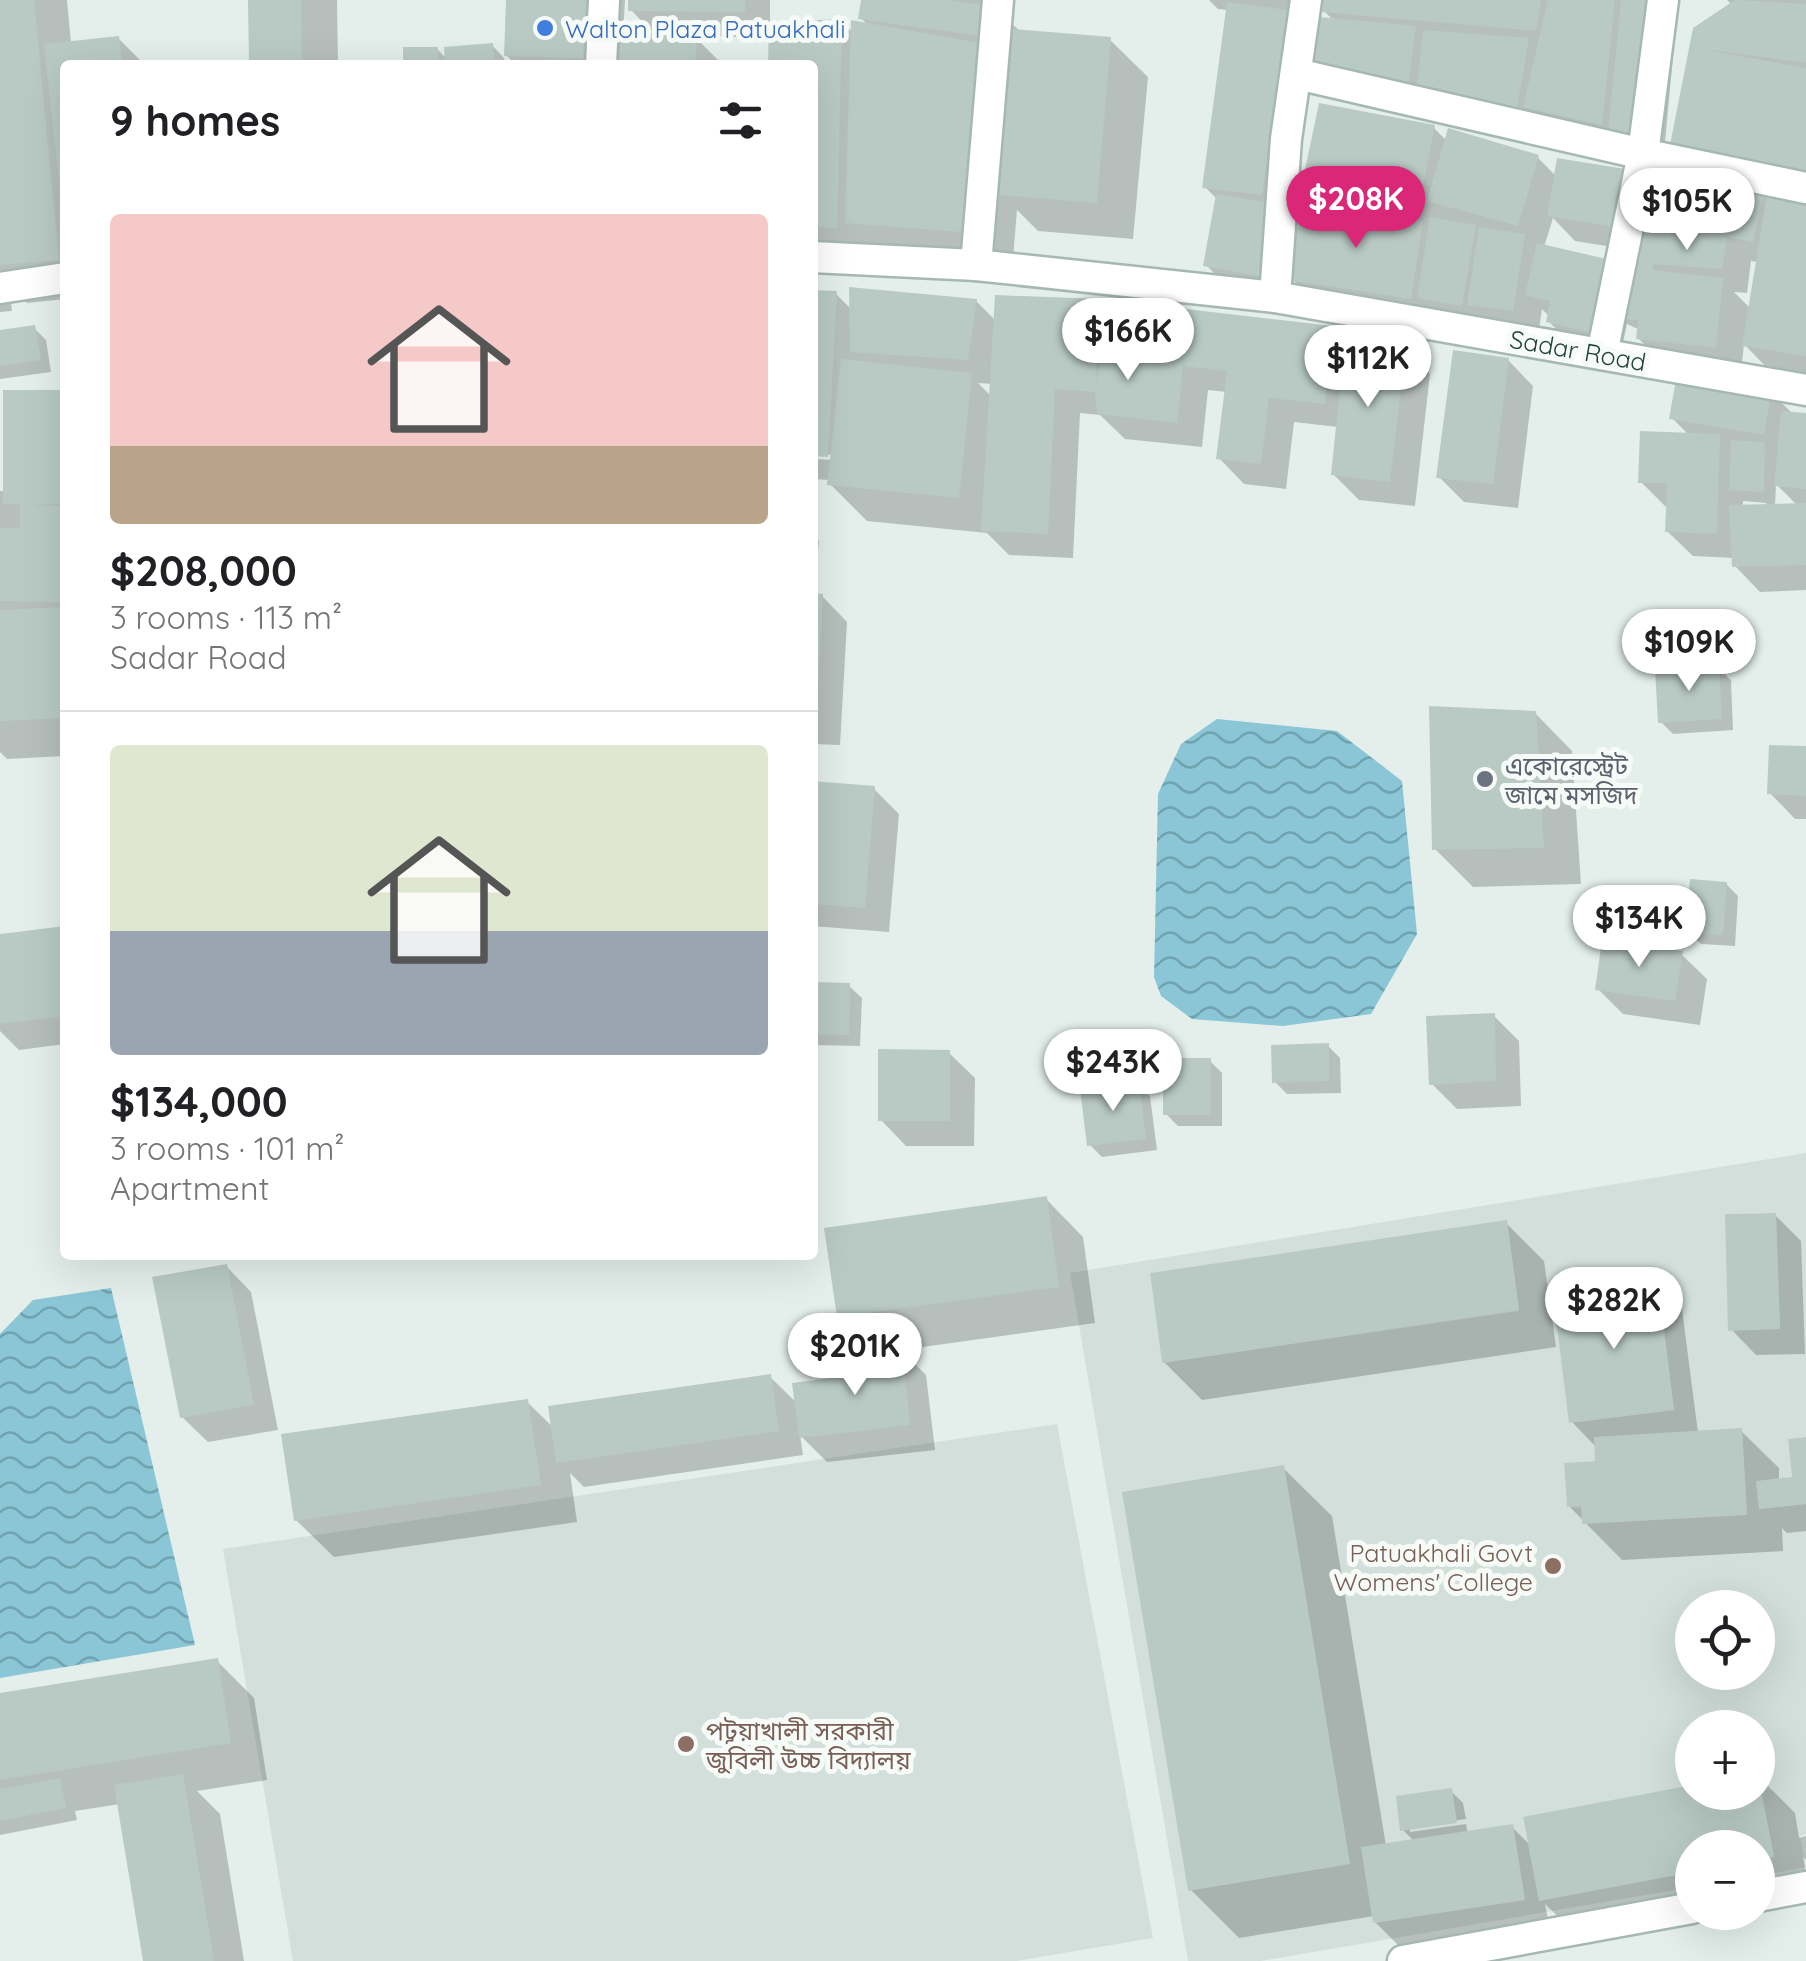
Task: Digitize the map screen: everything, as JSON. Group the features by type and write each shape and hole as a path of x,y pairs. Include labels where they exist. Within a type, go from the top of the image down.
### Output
{"street":[{"path":"600,60 604,0"},
{"path":"976,264 998,0"},
{"path":"1275,297 1286,140 1306,0"},
{"path":"1602,354 1643,154 1663,0"},
{"path":"1297,74 1806,188"},
{"name":"Sadar Road","path":"818,257 976,264 1275,297 1806,390"},
{"path":"0,288 60,279"},
{"path":"1775,1893 1806,1887"},
{"path":"1403,1961 1675,1911"}],"shaded area":[{"name":"Patuakhali Govt Womens' College","path":"1806,1153 1806,1437 1788,1439 1792,1477 1756,1482 1760,1509 1806,1504 1806,1834 1800,1836 1806,1867 1775,1873 1775,1830 1769,1830 1765,1810 1775,1810 1775,1710 1675,1710 1675,1788 1523,1818 1539,1901 1675,1875 1675,1890 1261,1961 1188,1961 1070,1273","holes":["1776,1213 1780,1329 1726,1214","1507,1221 1519,1311 1162,1363 1150,1273","1658,1281 1674,1410 1570,1423 1553,1295","1742,1429 1747,1515 1567,1507 1564,1463 1595,1461 1595,1437","1284,1466 1350,1864 1188,1890 1123,1492","1361,1847 1524,1900 1373,1923"]},
{"name":"পটুয়াখালী সরকারী জুবিলী উচ্চ বিদ্যালয়","path":"1057,1424 1153,1938 1016,1961 293,1961 223,1549"}],"water":[{"path":"1217,719 1337,731 1402,781 1417,934 1371,1014 1283,1026 1192,1019 1161,996 1154,977 1158,794 1181,744"},
{"path":"111,1288 195,1645 0,1678 0,1334 33,1300"}],"building":[{"path":"0,0 34,0 59,260 0,265"},
{"path":"248,0 301,0 302,60 249,60"},
{"name":"Walton Plaza Patuakhali","path":"506,0 586,0 583,58 504,56"},
{"path":"628,0 745,0 745,12 628,11"},
{"path":"861,0 947,0 999,7 995,38 858,19"},
{"path":"1323,0 1541,0 1536,31 1322,12"},
{"path":"1548,0 1615,0 1602,125 1523,107"},
{"path":"1621,0 1651,0 1638,136 1608,133"},
{"path":"1735,0 1806,4 1806,63 1696,48 1806,68 1806,176 1669,150 1693,28"},
{"path":"1227,2 1288,10 1262,195 1202,188"},
{"path":"1320,17 1416,26 1407,94 1307,67"},
{"path":"842,19 837,228 818,227 818,60 768,60 769,22"},
{"path":"851,20 990,45 975,233 845,223"},
{"path":"1013,29 1111,37 1097,203 998,195"},
{"path":"1423,30 1529,38 1515,119 1416,96"},
{"path":"621,31 697,35 695,60 619,60"},
{"path":"119,36 121,60 60,60 60,191 44,44"},
{"path":"493,43 495,60 445,60 444,47"},
{"path":"403,47 438,47 438,60 403,60"},
{"path":"1319,103 1435,125 1417,217 1300,193"},
{"path":"1448,128 1539,155 1518,226 1427,201"},
{"path":"1557,158 1625,169 1615,227 1547,216"},
{"path":"1660,161 1766,183 1753,242 1727,237 1722,269 1653,264 1652,270 1723,278 1716,348 1636,339 1638,320 1619,319 1625,260 1639,261"},
{"path":"1768,189 1806,195 1806,356 1742,346"},
{"path":"1216,194 1277,204 1264,277 1203,266"},
{"path":"1302,203 1423,221 1411,299 1289,280"},
{"path":"1430,217 1476,225 1462,306 1417,298"},
{"path":"1479,227 1525,234 1513,311 1467,305"},
{"path":"1537,243 1611,260 1595,333 1546,322 1550,301 1525,295"},
{"path":"849,287 977,299 968,360 850,352"},
{"path":"818,290 837,291 828,457 818,456"},
{"path":"995,295 1100,299 1096,387 1109,300 1333,326 1325,404 1269,398 1261,464 1216,459 1227,371 1183,366 1177,423 1097,414 1095,392 1055,389 1048,534 981,531"},
{"path":"35,325 41,360 0,366 0,330"},
{"path":"1345,339 1406,346 1390,482 1331,475"},
{"path":"1453,350 1509,358 1493,484 1436,478"},
{"path":"841,359 972,373 959,498 827,485"},
{"path":"1677,374 1772,390 1764,435 1669,419"},
{"path":"3,390 60,390 60,504 27,505 60,506 60,602 0,601 0,528 20,528 20,504 3,504"},
{"path":"1781,411 1806,413 1806,489 1774,486"},
{"path":"1640,431 1720,434 1717,534 1665,532 1667,483 1638,483"},
{"path":"1731,440 1765,442 1764,492 1729,490"},
{"path":"1806,503 1806,565 1732,567 1729,505"},
{"path":"818,594 823,594 818,688"},
{"path":"60,607 60,718 0,721 0,610"},
{"path":"1719,665 1722,719 1658,723 1655,669"},
{"name":"একোরেস্ট্রেট জামে মসজিদ","path":"1429,706 1536,711 1544,848 1432,850"},
{"path":"1769,745 1806,746 1806,796 1767,794"},
{"path":"818,781 875,786 865,908 818,904"},
{"path":"1690,879 1727,882 1723,935 1686,933"},
{"path":"60,927 60,1017 0,1024 0,934"},
{"path":"1602,940 1683,951 1675,1001 1595,990"},
{"path":"818,982 850,983 849,1035 818,1034"},
{"path":"1495,1013 1496,1081 1429,1085 1426,1016"},
{"path":"1329,1043 1329,1081 1272,1083 1271,1045"},
{"path":"878,1049 950,1050 950,1121 878,1121"},
{"path":"1163,1058 1211,1058 1211,1115 1163,1115"},
{"path":"1139,1081 1146,1139 1087,1146 1080,1089"},
{"path":"1047,1196 1059,1287 837,1317 824,1228"},
{"path":"1776,1213 1780,1329 1728,1331 1725,1214"},
{"path":"1507,1220 1519,1310 1162,1363 1150,1273"},
{"path":"227,1264 254,1405 180,1418 152,1277"},
{"path":"1658,1281 1674,1410 1569,1423 1553,1295"},
{"path":"902,1347 910,1425 799,1438 792,1383 861,1374 858,1352"},
{"path":"771,1374 779,1431 556,1463 548,1406"},
{"path":"528,1399 541,1485 294,1521 281,1434"},
{"path":"1742,1428 1747,1515 1582,1524 1581,1506 1567,1507 1564,1463 1595,1461 1594,1437"},
{"path":"1806,1437 1806,1504 1759,1509 1756,1481 1792,1477 1788,1439"},
{"path":"1284,1465 1350,1864 1188,1891 1122,1492"},
{"path":"218,1658 231,1743 0,1780 0,1693"},
{"path":"183,1774 214,1961 143,1961 114,1785"},
{"path":"60,1778 66,1808 0,1821 0,1789"},
{"path":"1452,1788 1457,1823 1400,1831 1396,1796"},
{"path":"1675,1788 1675,1810 1764,1810 1769,1830 1675,1830 1675,1875 1539,1901 1523,1817"},
{"path":"1513,1824 1525,1900 1373,1923 1361,1847"}],"place":[{"name":"Walton Plaza Patuakhali","path":"545,28"},
{"name":"একোরেস্ট্রেট জামে মসজিদ","path":"1485,779"},
{"name":"Patuakhali Govt Womens' College","path":"1553,1566"},
{"name":"পটুয়াখালী সরকারী জুবিলী উচ্চ বিদ্যালয়","path":"686,1744"}]}
